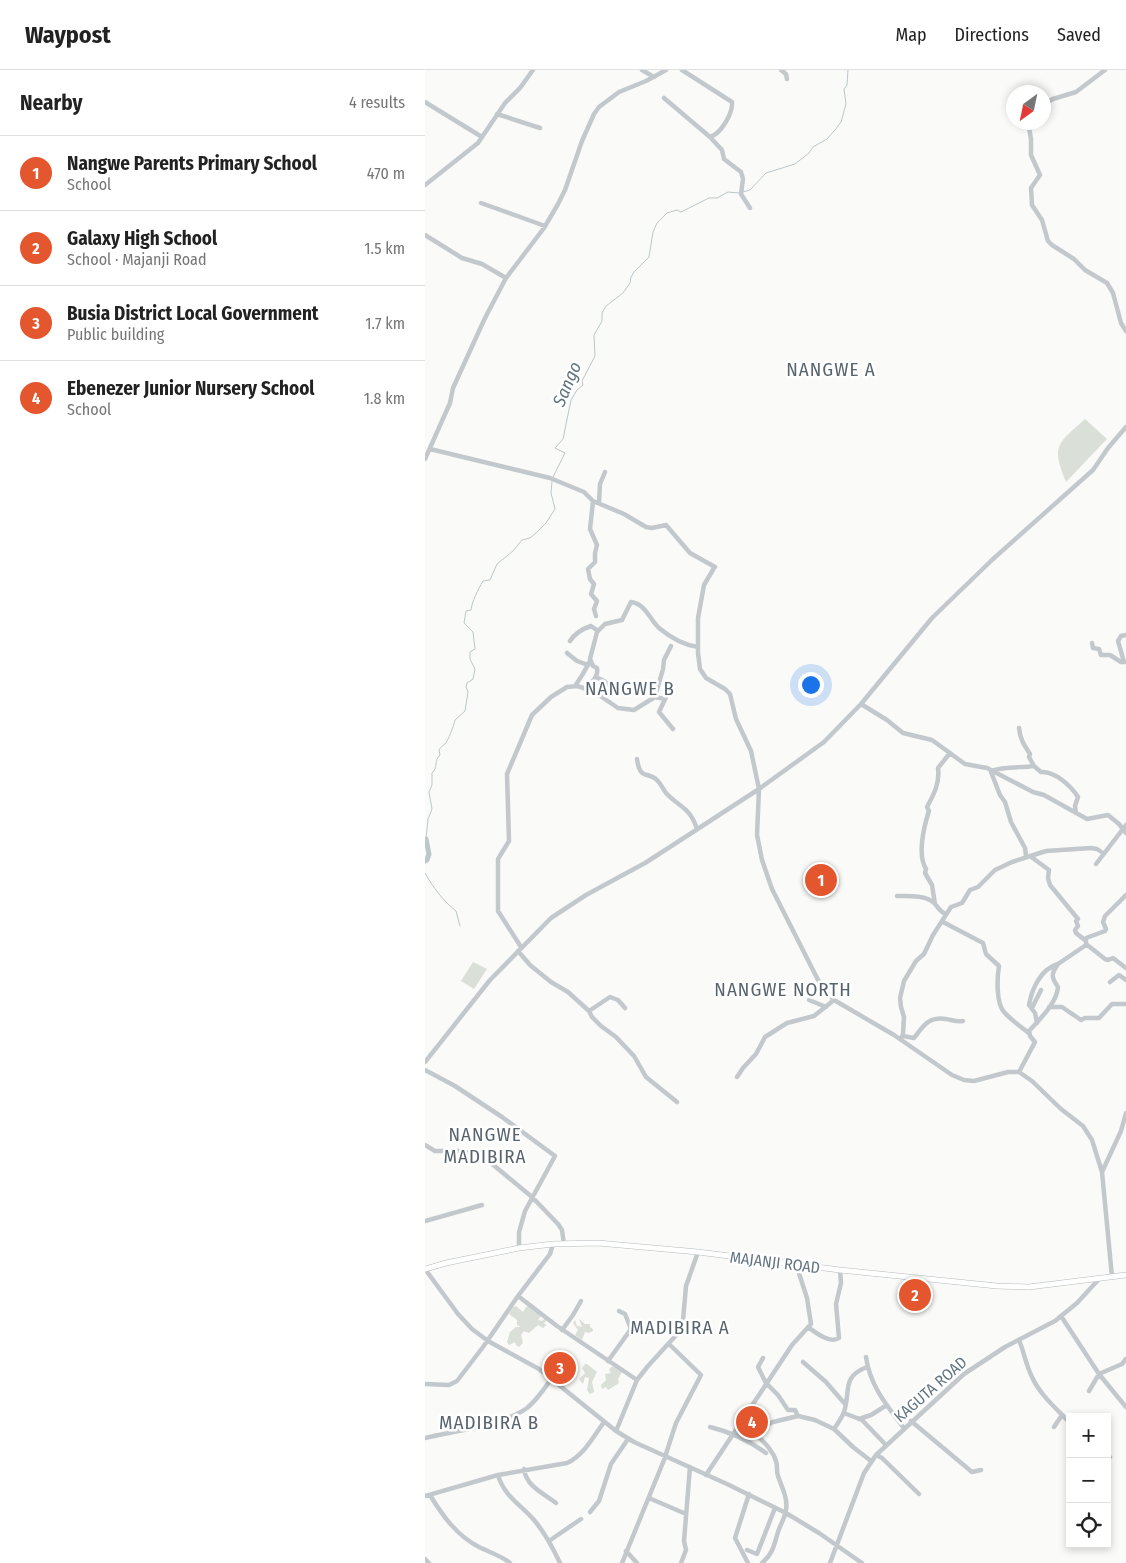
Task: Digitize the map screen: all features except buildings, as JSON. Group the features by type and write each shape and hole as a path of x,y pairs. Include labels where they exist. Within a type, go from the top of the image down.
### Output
{"main road":[{"name":"MAJANJI ROAD","path":"425,1269 519,1248 564,1244 630,1245 840,1270 997,1286 1029,1287 1126,1275"}],"street":[{"path":"425,185 483,137 505,103 527,80 533,70"},
{"path":"642,70 654,77"},
{"path":"425,459 450,404 453,388 485,318 506,278 545,226 565,190 582,141 595,112 613,96 626,88 666,70"},
{"path":"682,70 732,102 731,115 717,134 710,138"},
{"path":"781,70 786,74 787,79"},
{"path":"1051,100 1075,92 1105,70"},
{"path":"665,98 710,138 721,150 724,159 741,172 743,179 741,194 750,208"},
{"path":"425,102 483,137"},
{"path":"497,114 540,128"},
{"path":"1029,130 1031,155 1040,175 1031,188 1031,204 1042,220 1048,241 1085,270 1107,283 1113,293 1121,323 1126,331"},
{"path":"481,203 545,226"},
{"path":"425,235 462,258 482,264 506,278"},
{"path":"425,1062 490,980 551,918 569,905 645,863 759,788 824,742 861,704 932,618 993,558 1093,470 1126,427"},
{"path":"429,450 552,479 584,492 598,504 624,514 649,528 666,525 689,553 714,567 703,589 697,628 698,663 701,673 705,678 725,689 730,694 736,719 751,751 759,788 757,835 764,866 773,890 817,978 825,991 834,1000 902,1037 959,1079 975,1081 1008,1072 1019,1072 1032,1081 1083,1126 1092,1140 1102,1172 1112,1277"},
{"path":"596,616 594,609 597,601 591,594 594,584 590,579 588,569 595,562 597,545 589,529 598,504 600,484 605,472"},
{"path":"575,686 589,663 598,631 605,624 622,620 631,602 642,607 658,627 680,643 698,647"},
{"path":"570,641 576,634 587,627 591,626 598,631"},
{"path":"1125,662 1118,642 1121,636 1126,635"},
{"path":"1092,643 1093,648 1099,649 1101,655 1109,655 1125,662"},
{"path":"655,697 664,660 671,646"},
{"path":"567,653 577,662 589,663 597,668 596,677 586,690"},
{"path":"596,677 604,681 615,691"},
{"path":"673,729 659,712 666,697 655,697 634,710 617,708 593,691 575,686 567,687 557,693 532,715 507,774 509,841 498,859 497,901 500,916 530,965 551,982 568,992 589,1011 595,1020 623,1043 634,1056 646,1077 677,1102"},
{"path":"861,704 887,720 903,733 932,740 965,764 991,770 1033,792 1044,795 1087,819 1105,814 1108,815 1125,829 1096,864"},
{"path":"1019,728 1023,746 1030,754 1029,757 1034,766 1041,772 1056,776 1068,784 1078,797 1075,806 1076,813"},
{"path":"935,904 932,886 923,865 921,845 929,810 927,807 939,779 938,768 950,753"},
{"path":"637,759 639,769 643,774 656,778 667,793 687,810 697,829"},
{"path":"991,770 1005,767 1034,766"},
{"path":"991,770 1000,795 1005,802 1011,822 1028,856 1049,870 1048,878 1050,885 1078,919 1076,921 1079,926 1075,933 1105,959 1113,958 1126,968"},
{"path":"902,1037 904,1017 900,998 904,981 916,961 924,954 933,935 951,907 962,903 970,890 978,887 995,870 1028,856 1046,851 1091,848 1097,849 1103,854"},
{"path":"1037,1023 1029,1002 1041,976 1051,966 1058,964 1087,942 1087,938 1105,931 1103,922 1105,916 1126,895"},
{"path":"897,896 912,896 933,901 943,914 946,914"},
{"path":"943,922 983,943 987,954 999,966 997,976 1001,1007 1004,1012 1029,1033 1035,1042 1019,1072"},
{"path":"1029,1033 1049,1007 1059,989 1053,981 1053,974 1058,964"},
{"path":"1110,982 1119,975 1126,980"},
{"path":"1032,1008 1041,990"},
{"path":"589,1011 611,997 618,1000 625,1008"},
{"path":"809,1000 825,1007"},
{"path":"737,1077 757,1054 765,1037 787,1023 814,1016 834,1000"},
{"path":"1049,1007 1062,1008 1081,1020 1085,1018 1099,1018 1112,1004 1126,1004"},
{"path":"902,1037 914,1038 931,1019 943,1018 963,1021"},
{"path":"425,1070 455,1086 502,1117 555,1156 532,1197 522,1221 519,1232 519,1248"},
{"path":"1102,1172 1121,1131 1126,1113"},
{"path":"425,1145 435,1151 463,1151 485,1159 532,1197 559,1224 564,1244"},
{"path":"425,1221 482,1205"},
{"path":"425,1384 449,1386 455,1382 488,1341 518,1296 550,1254 553,1244"},
{"path":"616,1431 637,1380 656,1356 679,1332 683,1320 686,1286 698,1252"},
{"path":"706,1475 792,1345 811,1324 809,1308 796,1264"},
{"path":"425,1269 463,1320 488,1341 525,1360 552,1378 616,1431 628,1439 749,1494 786,1513 862,1563"},
{"path":"808,1327 828,1339 834,1341 839,1338 836,1304 841,1283 840,1270"},
{"name":"KAGUTA ROAD","path":"830,1563 859,1486 876,1455 964,1374 984,1360 1046,1327 1061,1316 1100,1278"},
{"path":"518,1296 562,1330 637,1380"},
{"path":"562,1330 581,1301"},
{"path":"608,1361 631,1329 625,1314 619,1311"},
{"path":"1061,1316 1099,1374 1126,1407"},
{"path":"1019,1340 1033,1379 1047,1400 1066,1419"},
{"path":"622,1563 649,1498 679,1415 701,1375 669,1344"},
{"path":"866,1357 871,1380 887,1406 904,1428"},
{"path":"763,1358 758,1367 766,1383 778,1395 788,1410 795,1410 798,1416"},
{"path":"1089,1391 1099,1374 1122,1364 1126,1359"},
{"path":"803,1362 826,1382 845,1404"},
{"path":"834,1429 844,1413 847,1388 855,1372 867,1367"},
{"path":"425,1438 501,1420 522,1411 534,1401 552,1378"},
{"path":"859,1419 887,1406"},
{"path":"844,1413 859,1419 886,1445"},
{"path":"1054,1427 1062,1415"},
{"path":"734,1434 798,1416 815,1420 834,1429 871,1461"},
{"path":"911,1421 972,1472 981,1470"},
{"path":"511,1563 476,1546 465,1538 428,1496 498,1475 572,1461 584,1450 605,1422"},
{"path":"709,1427 734,1434 751,1442 766,1454"},
{"path":"752,1430 770,1449 776,1460 777,1474 787,1503 786,1513 771,1553 762,1563"},
{"path":"590,1512 599,1501 611,1464 628,1439"},
{"path":"876,1455 919,1494"},
{"path":"681,1563 686,1550 683,1541 690,1467"},
{"path":"523,1469 524,1476 528,1482 555,1503"},
{"path":"498,1475 509,1496 535,1521 549,1541 560,1563"},
{"path":"748,1563 735,1538 749,1494"},
{"path":"649,1498 686,1514"},
{"path":"747,1550 757,1554 775,1508"},
{"path":"549,1541 581,1519"},
{"path":"626,1551 637,1563"},
{"path":"425,1559 429,1563"}],"shaded area":[{"path":"1085,419 1107,439 1066,482 1059,460 1059,446 1068,434"},
{"path":"473,962 487,969 474,989 461,981"},
{"path":"516,1306 523,1312 529,1306 542,1315 538,1320 542,1321 545,1318 547,1320 544,1323 547,1326 543,1328 538,1325 529,1333 524,1331 521,1335 523,1343 519,1347 515,1342 509,1345 507,1342 510,1332 516,1327 521,1327 517,1325 517,1320 509,1314 513,1307"},
{"path":"579,1319 585,1324 590,1324 590,1327 593,1329 589,1333 585,1332 582,1340 575,1335 578,1330 573,1323 575,1320 577,1326 582,1327"},
{"path":"585,1364 597,1372 592,1382 594,1392 590,1394 587,1390 589,1378 585,1377 583,1384 579,1379 585,1373 582,1368"},
{"path":"611,1367 615,1367 622,1372 618,1379 619,1383 608,1390 606,1387 602,1389 601,1385 606,1380 605,1374 611,1373 609,1370"}],"waterway":[{"name":"Sango","path":"743,192 750,190 766,173 795,164 809,153 813,147 827,139 835,130 841,122 846,104 844,89 847,85 848,70"},
{"name":"Sango","path":"553,477 565,453 555,448 563,439 571,400 577,390 583,385 582,381 595,356 594,335 602,321 602,313 606,306 623,293 630,283 634,272 649,257 653,232 657,223 667,213 677,210 681,212 709,198 717,198 728,192 739,193"},
{"name":"Sango","path":"426,839 428,819 432,809 429,792 432,785 432,773 440,755 439,749 448,740 455,720 465,711 468,692 466,687 467,683 473,679 475,669 470,659 470,652 475,649 473,632 464,623 466,611 471,610 483,581 490,580 497,564 513,551 522,540 530,538 546,523 555,509 551,493 552,481"},
{"name":"Sango","path":"425,861 429,854 426,839"},
{"path":"425,873 439,894 456,911 460,926"}],"place":[{"name":"Nangwe Parents Primary School","path":"821,880"},
{"name":"Galaxy High School","path":"915,1295"},
{"name":"Busia District Local Government","path":"560,1368"},
{"name":"Ebenezer Junior Nursery School","path":"752,1422"}],"district":[{"name":"NANGWE A","path":"831,369"},
{"name":"NANGWE B","path":"630,688"},
{"name":"NANGWE NORTH","path":"783,989"},
{"name":"NANGWE MADIBIRA","path":"485,1145"},
{"name":"MADIBIRA A","path":"680,1327"},
{"name":"MADIBIRA B","path":"489,1422"}]}
